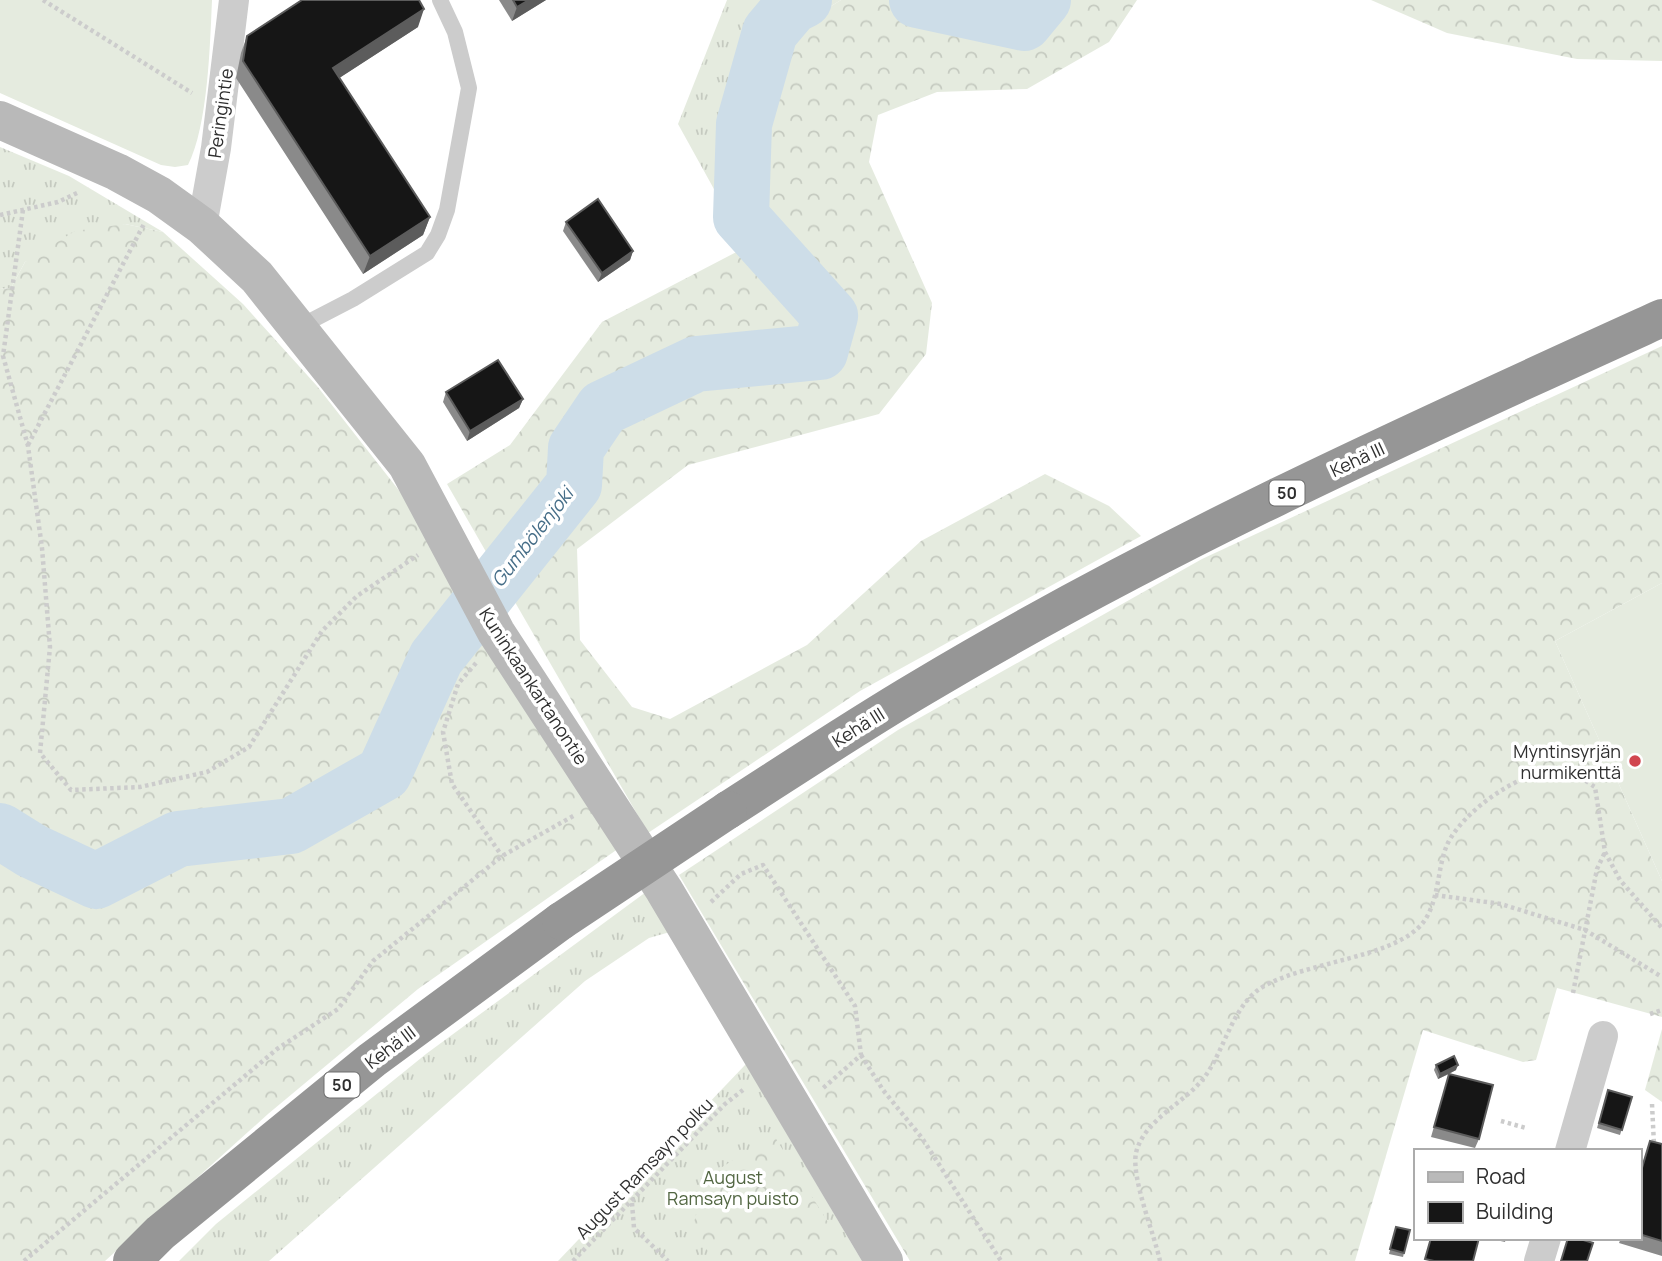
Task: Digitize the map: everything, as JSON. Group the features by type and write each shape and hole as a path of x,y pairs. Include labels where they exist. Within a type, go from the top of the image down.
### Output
{"highway":[{"name":"Kehä III","path":"132,1261 160,1233 372,1060 561,921 921,687 1149,562 1345,465 1662,318"}],"street":[{"name":"Peringintie","path":"202,226 234,0"},
{"name":"Kuninkaankartanontie","path":"0,120 117,172 159,195 202,226 257,277 407,465 498,634 606,797 884,1261"},
{"path":"1571,1149 1603,1036"},
{"path":"1539,1261 1545,1240"}],"lane":[{"path":"299,327 353,299 427,253 438,235 447,210 469,88 455,32 440,0"}],"path":[{"path":"43,0 182,88 221,106"},
{"path":"0,215 58,202 117,172"},
{"path":"28,446 159,195"},
{"path":"23,210 3,356 28,446 42,548 50,647 40,753 71,790 140,787 207,772 249,747 322,631 357,596 444,537"},
{"path":"498,634 458,684 443,732 452,784 502,856"},
{"path":"1160,1261 1134,1169 1137,1150 1147,1132 1203,1079 1247,1000 1265,985 1303,970 1391,944 1418,928 1435,895 1447,844 1472,811 1527,775 1565,770 1595,787 1605,852 1620,880 1662,929"},
{"path":"24,1261 277,1049 338,1009 373,961 502,856 606,797"},
{"path":"1573,993 1597,869 1605,852"},
{"path":"685,927 741,874 763,865 855,1006 861,1055 883,1090 922,1138 1001,1261"},
{"path":"1435,895 1501,904 1585,930 1662,977"},
{"path":"1650,1014 1662,1010"},
{"path":"795,1112 861,1055"},
{"name":"August Ramsayn polku","path":"573,1261 725,1104 770,1073"},
{"path":"1652,1104 1654,1150"},
{"path":"1501,1121 1526,1128"},
{"path":"632,1202 634,1228 668,1261"}],"green space":[{"path":"0,0 212,0 204,108 195,149 188,165 161,165 0,93"},
{"path":"727,0 841,0 794,29 750,190 746,247 678,124"},
{"path":"841,0 1137,0 1109,42 1027,89 937,92 878,115 869,162 932,303 926,354 879,414 688,465 577,549 580,640 632,707 670,719 807,645 921,541 1045,474 1109,506 1141,536 860,691 648,833 447,484 510,445 602,322 746,247 750,190 768,81 794,29"},
{"path":"1371,0 1662,0 1662,61 1577,59 1447,33"},
{"path":"0,147 69,176 163,232 125,224 25,262 11,288 0,289"},
{"path":"125,224 163,232 243,304 317,386 401,493 522,706 622,846 418,989 268,1114 105,1261 0,1261 0,289 11,288 25,262 75,231"},
{"path":"1662,346 1662,583 1555,641 1662,881 1662,1017 1557,988 1536,1060 1523,1062 1423,1030 1355,1261 910,1261 679,875 898,730 1202,559"},
{"name":"Myntinsyrjän nurmikenttä","path":"1662,583 1662,881 1555,641"},
{"path":"646,892 670,932 649,938 585,981 269,1261 179,1261 216,1224 426,1054"},
{"path":"1662,1029 1662,1102 1645,1090"},
{"name":"August Ramsayn puisto","path":"746,1064 862,1261 558,1261"},
{"path":"773,1134 852,1261 715,1261 692,1229 707,1177"}],"building":[{"path":"302,0 419,0 424,9 333,68 430,217 370,256 243,61 247,36"},
{"path":"513,0 529,0 517,7"},
{"path":"598,199 633,251 602,273 566,222"},
{"path":"498,360 523,399 470,431 446,392"},
{"path":"1454,1056 1458,1065 1440,1074 1436,1065"},
{"path":"1449,1074 1493,1085 1479,1139 1434,1127"},
{"path":"1608,1090 1632,1097 1622,1130 1599,1123"},
{"path":"1650,1141 1662,1144 1662,1241 1641,1235 1641,1171"},
{"path":"1396,1227 1410,1230 1404,1253 1390,1249"},
{"path":"1430,1240 1478,1240 1473,1261 1425,1259"},
{"path":"1567,1240 1593,1243 1587,1261 1561,1261"}],"waterway":[{"name":"Gumbölenjoki","path":"0,831 32,851 96,881 178,839 291,826 384,773 436,658 574,485 576,448 603,408 696,364 820,352 830,316 741,217 744,124 770,32 792,6 804,0"},
{"name":"Gumbölenjoki","path":"917,0 1024,23 1043,0"}],"place":[{"name":"Myntinsyrjän nurmikenttä","path":"1635,761"}]}
